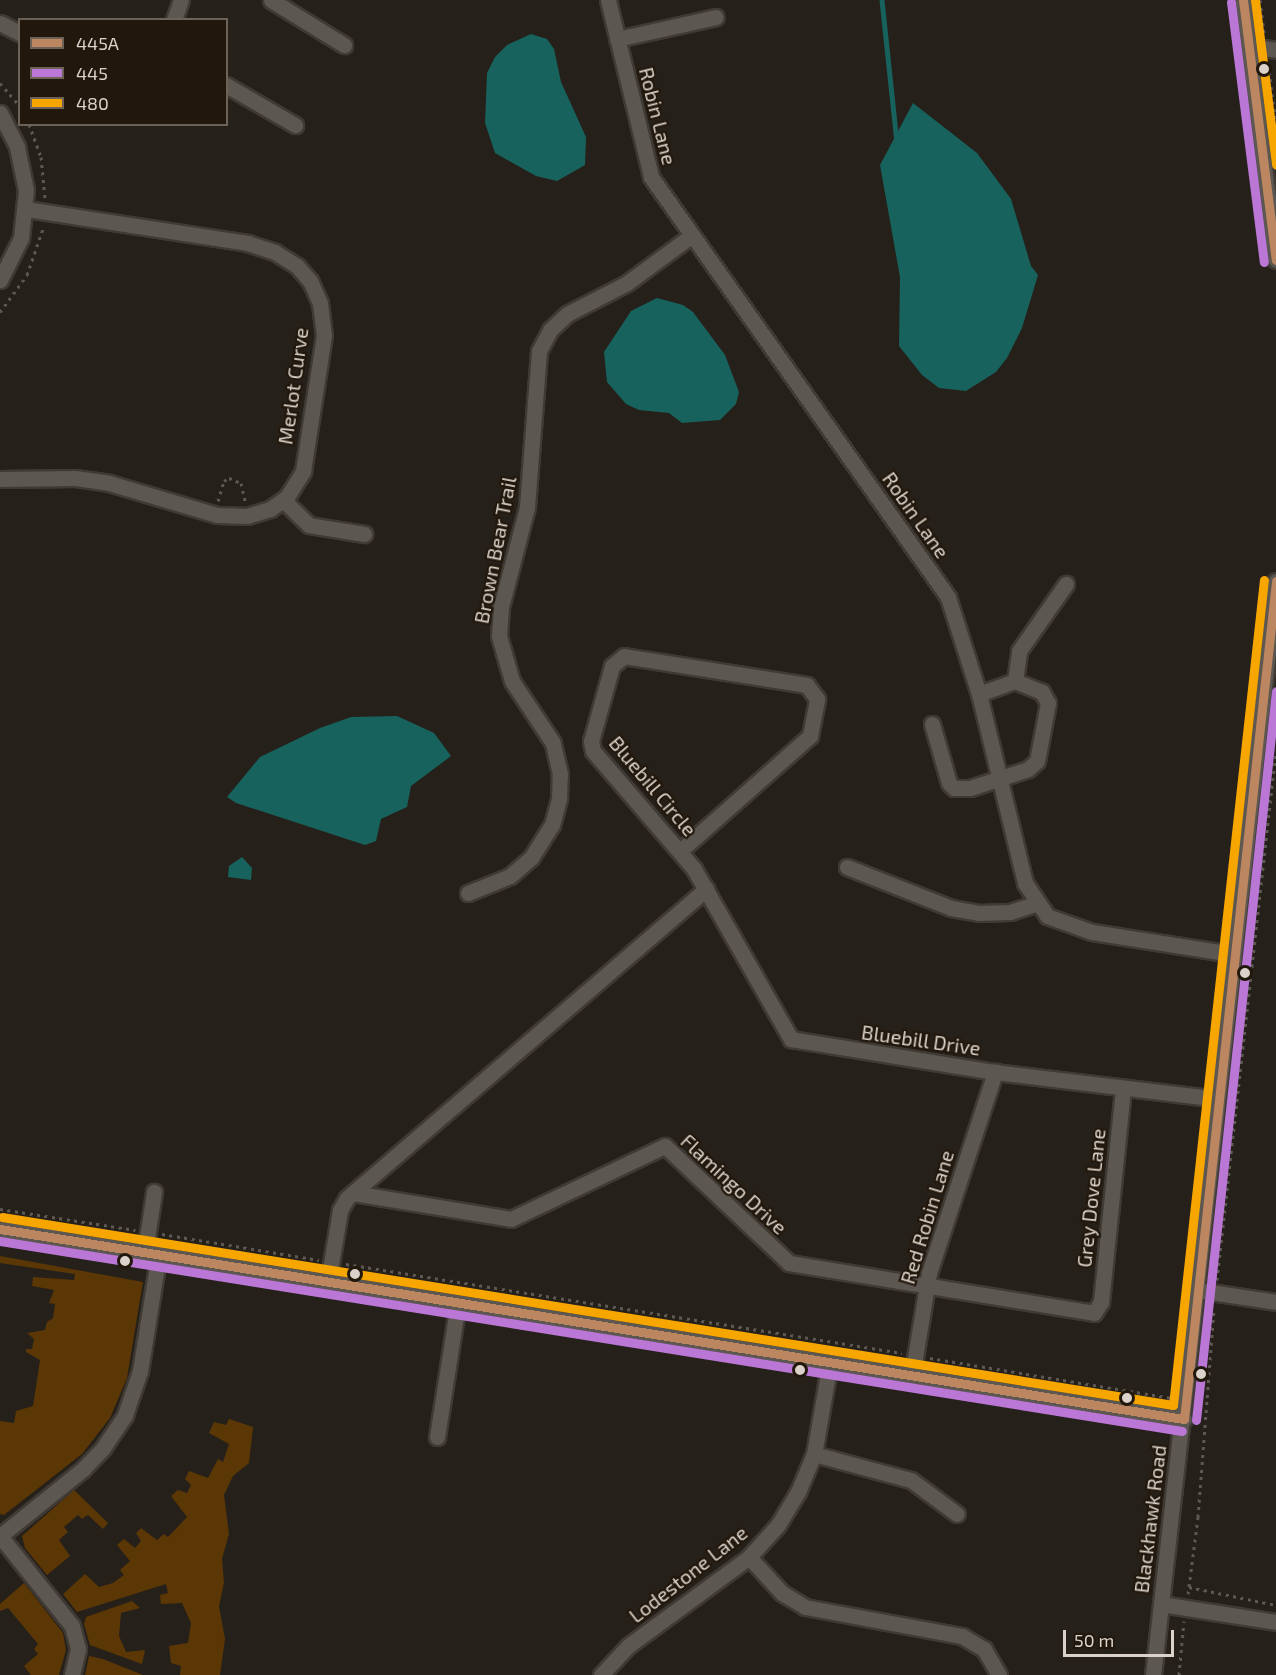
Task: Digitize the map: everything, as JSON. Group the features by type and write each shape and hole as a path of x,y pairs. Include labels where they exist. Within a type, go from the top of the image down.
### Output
{"street":[{"path":"271,0 344,45"},
{"name":"Robin Lane","path":"608,0 651,177 948,597 980,694 1025,883 1038,903 1047,916 1092,932 1232,954"},
{"path":"1243,0 1276,260"},
{"path":"617,39 716,17"},
{"path":"0,23 18,32"},
{"path":"1249,46 1276,50"},
{"path":"228,86 295,125"},
{"path":"0,113 21,159 25,209 19,244 0,280"},
{"name":"Merlot Curve","path":"25,209 248,243 287,257 304,273 320,303 324,336 303,471 283,500"},
{"name":"Brown Bear Trail","path":"468,893 510,876 531,858 552,825 559,798 560,774 553,743 512,681 499,636 501,607 527,507 539,351 550,330 567,314 627,283 692,235"},
{"path":"0,479 75,478 108,483 215,515 249,516 283,500 309,525 364,534"},
{"name":"Blackhawk Road","path":"1153,1675 1184,1419 1232,954 1276,581"},
{"path":"1016,681 1019,651 1066,584"},
{"name":"Bluebill Circle","path":"680,851 808,739 814,723 815,692 799,683 629,656 616,660 591,747 680,851 706,889"},
{"path":"932,724 949,783 954,788 970,788 1028,770 1037,761 1048,703 1042,692 1016,681 980,694"},
{"path":"847,867 951,908 979,913 1010,912 1038,903"},
{"path":"328,1282 340,1210 354,1193 706,889"},
{"name":"Bluebill Drive","path":"706,889 784,1030 797,1043 995,1072 1217,1099"},
{"name":"Red Robin Lane","path":"912,1376 927,1288 995,1072"},
{"name":"Grey Dove Lane","path":"1097,1312 1123,1088"},
{"name":"Flamingo Drive","path":"354,1193 511,1219 665,1146 789,1263 927,1288 1097,1312"},
{"path":"72,1675 78,1656 72,1626 0,1536 83,1469 103,1448 125,1415 140,1371 152,1252 148,1232 154,1192"},
{"path":"0,1229 1184,1419"},
{"path":"1197,1290 1276,1302"},
{"path":"437,1437 458,1303"},
{"name":"Lodestone Lane","path":"601,1675 628,1646 749,1557 786,1514 814,1454 830,1362"},
{"path":"814,1454 911,1480 957,1514"},
{"path":"749,1557 782,1593 805,1607 962,1636 984,1649 999,1675"},
{"path":"1161,1604 1276,1622"}],"path":[{"path":"0,83 18,104"},
{"path":"215,515 224,481 233,478 241,483 249,516"},
{"path":"1179,1675 1215,1292 1276,751"},
{"path":"0,1209 915,1356 1161,1398 1206,1402"},
{"path":"1189,1587 1276,1605"}],"shaded area":[{"path":"0,1256 143,1282 127,1378 110,1418 82,1454 4,1515 0,1514 0,1421 14,1423 16,1411 33,1406 40,1360 26,1352 26,1349 32,1349 34,1339 27,1333 45,1330 47,1322 53,1318 55,1304 49,1303 54,1290 32,1286 33,1277 74,1280 75,1274 0,1263"},
{"path":"229,1419 253,1427 249,1463 233,1476 224,1495 229,1534 222,1559 224,1583 219,1606 225,1639 220,1675 180,1675 181,1666 171,1663 169,1646 188,1643 191,1623 182,1603 161,1604 160,1595 168,1593 166,1584 77,1612 63,1594 85,1574 99,1587 113,1583 124,1575 120,1570 130,1561 117,1545 124,1539 135,1548 141,1541 136,1533 141,1528 157,1540 164,1534 168,1537 187,1517 171,1496 178,1490 187,1493 191,1485 185,1479 189,1471 208,1478 218,1459 223,1462 229,1444 209,1433 214,1422 226,1425"},
{"path":"74,1490 108,1523 103,1529 88,1515 82,1519 78,1515 64,1527 68,1532 59,1540 70,1556 47,1575 25,1548 22,1536"},
{"path":"24,1583 63,1633 66,1650 59,1675 31,1675 24,1666 38,1654 34,1649 38,1644 8,1608 0,1611 0,1604"},
{"path":"132,1601 140,1608 121,1613 119,1636 126,1652 145,1650 142,1664 90,1645 84,1624 86,1617"},
{"path":"89,1656 103,1659 143,1675 85,1675"}],"water":[{"path":"531,34 547,39 554,49 561,82 586,137 585,165 557,181 536,176 495,153 485,123 487,73 495,57 507,45"},
{"path":"913,103 977,153 1011,199 1031,266 1038,275 1022,328 1007,358 996,372 966,391 939,388 922,375 899,346 900,277 880,165"},
{"path":"657,298 683,305 693,312 725,355 739,392 736,404 720,420 682,423 669,413 639,410 626,404 607,382 604,352 631,311"},
{"path":"397,716 434,733 451,756 411,786 407,807 381,819 376,841 365,845 236,803 227,797 260,757 320,728 351,717"},
{"path":"242,857 252,868 251,880 228,877 229,866"}],"waterway":[{"path":"882,0 897,143"}],"transit line":[{"name":"445A","path":"1243,0 1276,260"},
{"name":"480","path":"1255,0 1276,165"},
{"name":"445","path":"1231,2 1264,262"},
{"name":"480","path":"2,1217 1173,1405 1264,580"},
{"name":"445A","path":"1184,1419 1276,581"},
{"name":"445","path":"1196,1420 1276,691"},
{"name":"445A","path":"0,1229 1184,1419"},
{"name":"445","path":"0,1241 1182,1431"}]}
